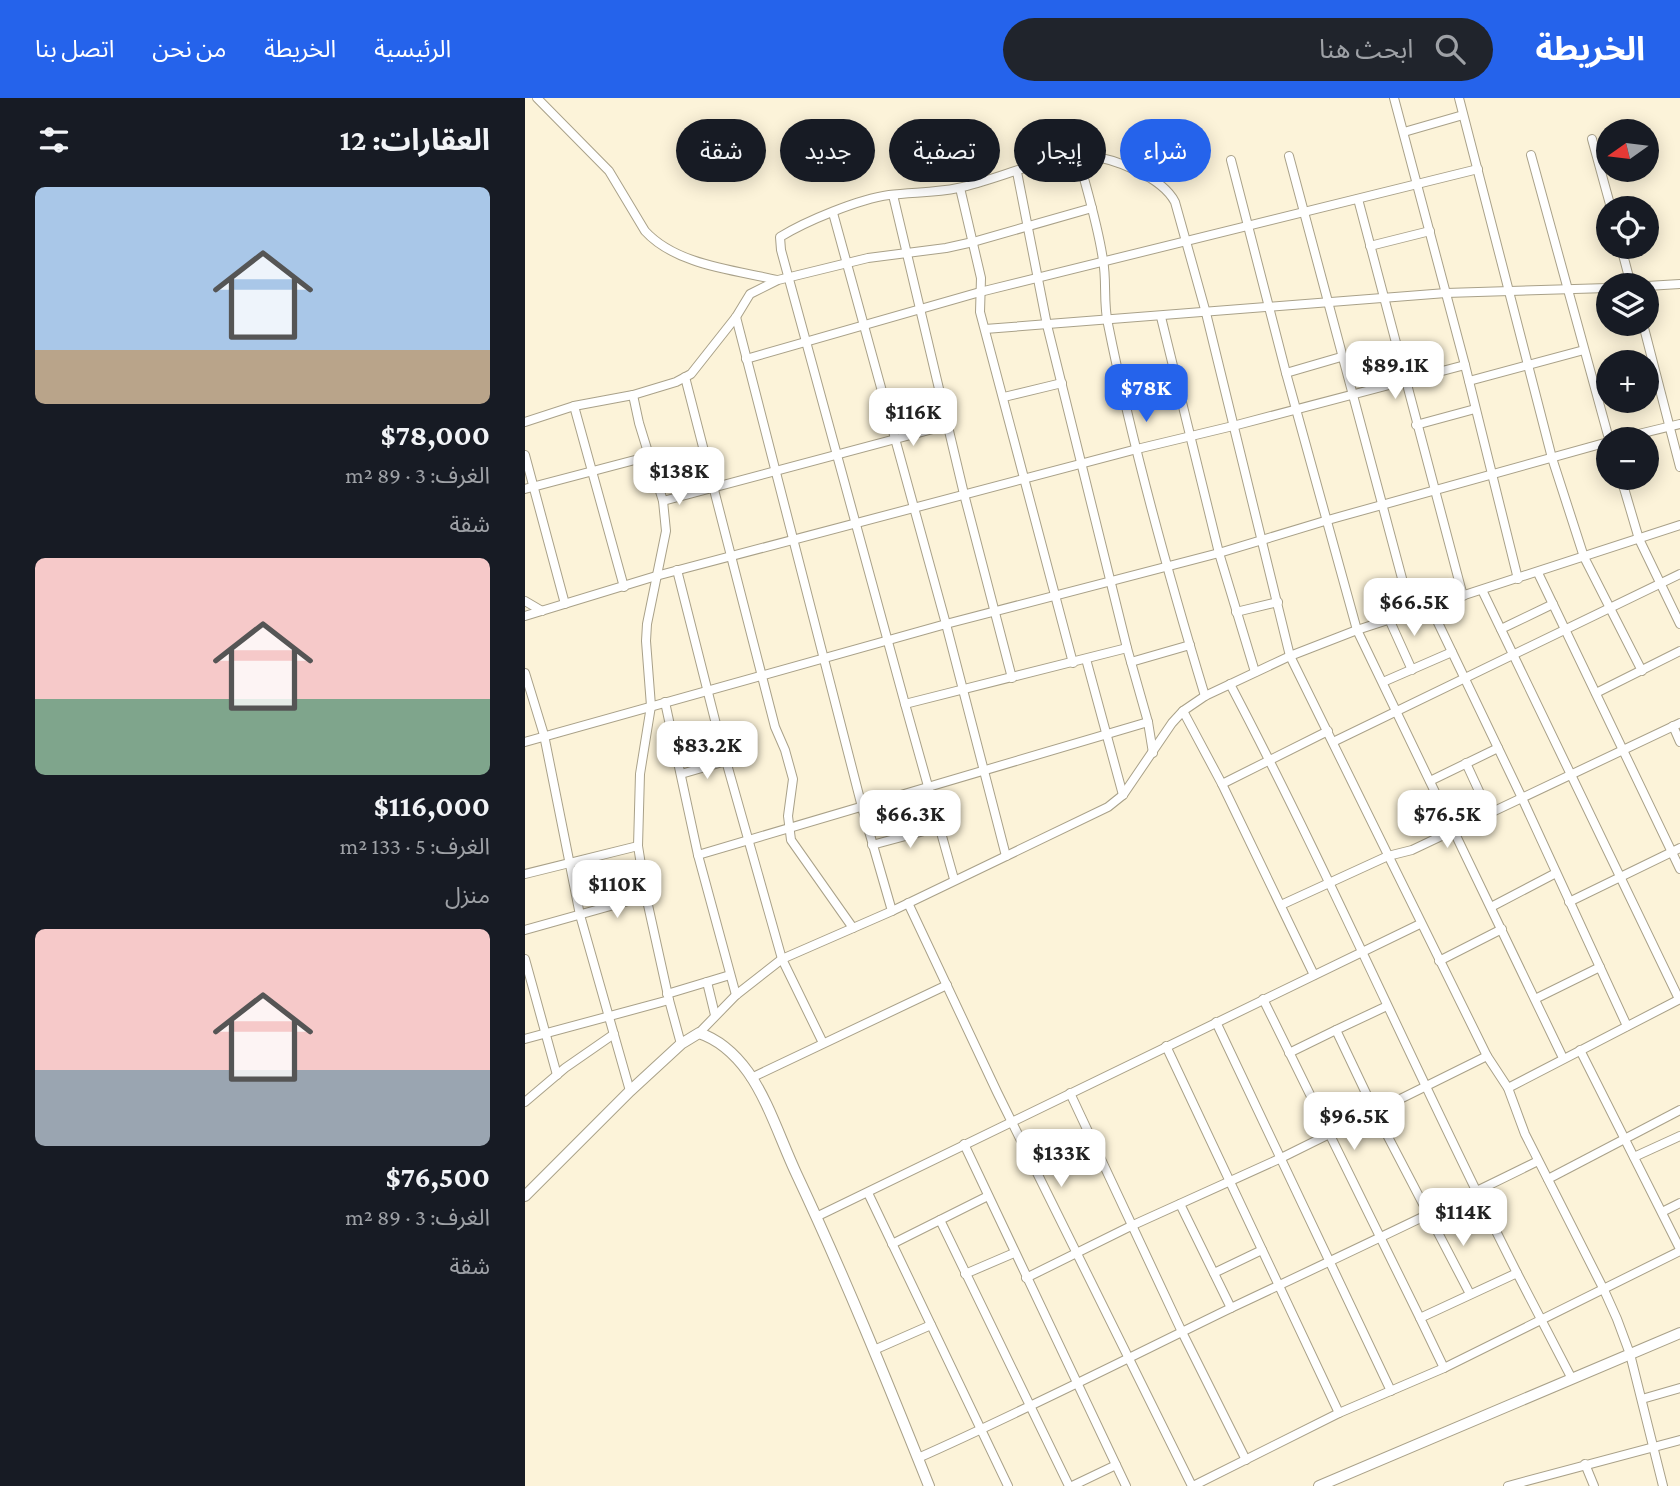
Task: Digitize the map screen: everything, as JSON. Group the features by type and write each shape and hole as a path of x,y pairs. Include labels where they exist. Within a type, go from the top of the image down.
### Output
{"main road":[{"path":"525,1196 681,1044 699,1033 723,1045 751,1078 816,1217 929,1486"},
{"path":"1319,1486 1680,1333"}],"street":[{"path":"537,98 608,171 652,239 684,256 778,280"},
{"path":"1394,98 1518,579"},
{"path":"1459,98 1552,458 1584,557 1612,607 1642,671"},
{"path":"1403,132 1464,115"},
{"path":"1592,139 1608,196"},
{"path":"1531,155 1605,427"},
{"path":"1289,156 1411,612"},
{"path":"1106,159 1128,166 1165,190 1175,202 1206,313 1290,656 1486,1056 1509,1088 1525,1134 1604,1290 1630,1354 1663,1486"},
{"path":"1231,160 1357,630 1563,1058"},
{"path":"746,359 980,292 1478,169"},
{"path":"954,879 855,523 780,237 867,200 960,188 1014,173"},
{"path":"1019,182 1047,325 1110,583 1148,722 1153,753"},
{"path":"1085,182 1104,262 1107,321 1137,449 1205,696"},
{"path":"960,188 981,278 979,309 1073,663"},
{"path":"893,195 964,494 1012,678"},
{"path":"1358,199 1433,491 1463,596"},
{"path":"525,422 574,406 633,395 685,377 694,371 736,317 750,294 778,280 845,263 973,242 1092,208"},
{"path":"833,213 946,624 1006,856"},
{"path":"1370,246 1430,231"},
{"path":"1659,285 1680,284"},
{"path":"985,329 1270,309 1446,293 1596,288"},
{"path":"736,317 862,807 892,911"},
{"path":"1161,317 1219,554 1255,672"},
{"path":"1646,336 1680,467"},
{"path":"1469,382 1584,350"},
{"path":"1286,373 1341,357"},
{"path":"525,616 677,570 1465,365"},
{"path":"685,377 775,727 793,779 788,800 788,828 795,849 853,928"},
{"path":"1003,397 1062,383"},
{"path":"633,395 663,501 666,531 646,640 651,706 640,774 638,846 646,896 681,1044"},
{"path":"574,406 624,587"},
{"path":"1416,425 1475,409"},
{"path":"1659,429 1680,424"},
{"path":"663,501 948,425"},
{"path":"525,742 946,624 1219,554 1328,520 1596,445"},
{"path":"525,455 565,604"},
{"path":"525,489 650,456"},
{"path":"1625,490 1639,539 1680,624"},
{"path":"699,1033 736,995 782,959 892,911 1108,807 1122,795 1183,711 1205,696 1290,656 1357,630 1680,525"},
{"path":"677,570 726,761 782,959 823,1043"},
{"path":"1538,573 1622,750 1676,850 1680,870"},
{"path":"1333,742 1680,574"},
{"path":"1482,590 1680,999 1509,1088"},
{"path":"525,601 542,611"},
{"path":"1237,612 1277,602"},
{"path":"1501,629 1553,604"},
{"path":"1430,606 1523,798 1627,1026"},
{"path":"1389,620 1412,670"},
{"path":"1131,662 1189,645"},
{"path":"905,704 1127,648"},
{"path":"1596,694 1680,651"},
{"path":"1383,682 1452,652"},
{"path":"1086,659 1122,795"},
{"path":"525,673 544,735 580,915 630,1091"},
{"path":"1230,684 1331,883 1424,1087 1572,1379"},
{"path":"665,702 698,855 736,995"},
{"path":"1183,711 1314,975"},
{"path":"698,855 1148,722"},
{"path":"1281,905 1388,856 1404,854 1490,815 1676,724 1680,742"},
{"path":"1221,783 1328,731"},
{"path":"1430,780 1498,748"},
{"path":"681,774 726,761"},
{"path":"1466,763 1490,815"},
{"path":"872,845 939,827"},
{"path":"525,874 638,846"},
{"path":"1569,902 1676,850"},
{"path":"1490,906 1556,873"},
{"path":"525,930 646,896"},
{"path":"908,903 1012,1122 1193,1486 1339,1413 1444,1368 1680,1250 1580,1050"},
{"path":"816,1217 1420,924"},
{"path":"1439,961 1502,929"},
{"path":"525,959 557,1075"},
{"path":"1535,999 1600,967"},
{"path":"525,1040 609,1016 730,975"},
{"path":"707,982 715,1016"},
{"path":"751,1078 947,985"},
{"path":"1263,999 1444,1368"},
{"path":"1289,1053 1387,1006"},
{"path":"1216,1022 1391,1391"},
{"path":"1336,1030 1374,1110 1470,1294"},
{"path":"525,1102 614,1034"},
{"path":"1166,1046 1339,1413"},
{"path":"1026,1278 1131,1226 1279,1159 1486,1056"},
{"path":"1070,1093 1131,1226 1246,1460"},
{"path":"1548,1180 1680,1110"},
{"path":"1634,1157 1680,1136"},
{"path":"964,1144 1126,1486"},
{"path":"918,1458 1538,1161"},
{"path":"868,1193 1008,1486"},
{"path":"893,1244 988,1196"},
{"path":"1662,1212 1680,1203"},
{"path":"1180,1204 1231,1308"},
{"path":"940,1220 1029,1407 1071,1486 1116,1465"},
{"path":"1214,1273 1262,1250"},
{"path":"965,1274 1014,1253"},
{"path":"1420,1318 1517,1273"},
{"path":"874,1350 931,1325"},
{"path":"1642,1399 1680,1388"},
{"path":"1508,1486 1532,1482 1585,1464 1680,1440"},
{"path":"1585,1464 1594,1486"}]}
